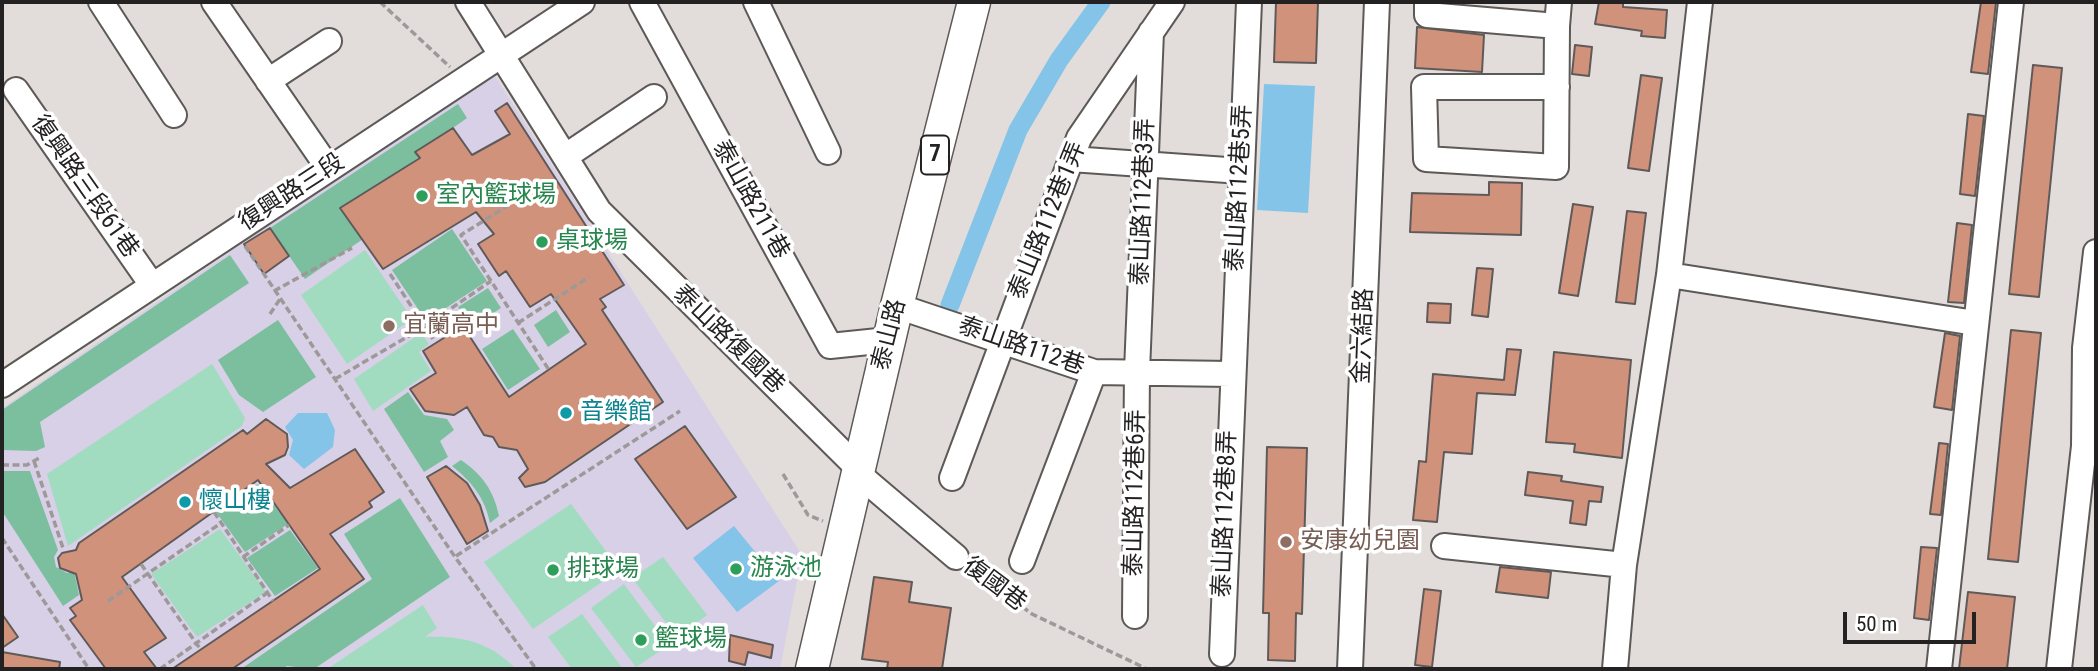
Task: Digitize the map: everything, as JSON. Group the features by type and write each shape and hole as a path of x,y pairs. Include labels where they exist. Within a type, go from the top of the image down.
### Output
{"main road":[{"name":"泰山路","path":"812,669 969,3"}],"street":[{"path":"101,2 174,114"},
{"path":"214,2 329,169"},
{"name":"泰山路復國巷","path":"468,2 599,211 858,470"},
{"name":"復興路三段","path":"2,385 582,2"},
{"name":"泰山路211巷","path":"642,2 830,346 888,340"},
{"path":"756,2 828,152"},
{"name":"泰山路112巷1弄","path":"952,478 1079,138 1172,2"},
{"name":"泰山路112巷5弄","path":"1231,374 1249,2"},
{"name":"金六結路","path":"1350,669 1377,2"},
{"path":"1427,2 1427,15 1558,14 1556,167 1426,159 1424,87 1557,87"},
{"path":"1615,669 1624,565 1669,275 1700,2"},
{"path":"1938,669 2011,2"},
{"name":"泰山路112巷3弄","path":"1137,371 1151,32"},
{"path":"268,80 329,41"},
{"name":"復興路三段61巷","path":"16,90 152,285"},
{"path":"566,156 654,97"},
{"path":"1071,159 1241,171"},
{"path":"2059,669 2084,446 2085,348 2096,251"},
{"path":"1669,275 1975,323"},
{"name":"泰山路112巷","path":"897,306 1094,372 1231,374"},
{"name":"泰山路112巷6弄","path":"1135,616 1137,371"},
{"path":"1022,561 1094,372"},
{"name":"泰山路112巷8弄","path":"1222,654 1231,374"},
{"name":"復國巷","path":"858,470 956,557"},
{"path":"1444,546 1624,565"}],"path":[{"path":"380,2 465,79"},
{"path":"536,188 461,235 548,370"},
{"path":"234,230 455,557 536,669"},
{"path":"274,291 352,248"},
{"path":"390,274 433,339"},
{"path":"519,323 589,276"},
{"path":"335,379 424,327 491,281"},
{"path":"270,314 280,299"},
{"path":"455,557 680,411"},
{"path":"2,465 27,465 39,457"},
{"path":"34,461 63,548"},
{"path":"783,474 808,515 844,530"},
{"path":"214,512 272,601"},
{"path":"108,601 221,523"},
{"path":"243,557 289,525"},
{"path":"2,538 89,669"},
{"name":"復國巷","path":"956,557 1032,614 1147,669"},
{"path":"141,564 201,650"},
{"path":"160,669 267,593"}],"shaded area":[{"name":"宜蘭高中","path":"495,76 802,555 780,669 2,669 2,408 395,139"}],"green space":[{"path":"458,104 467,118 419,152 421,156 344,208 363,239 305,279 270,228"},
{"path":"452,229 487,281 426,321 392,270"},
{"path":"365,250 412,319 347,364 301,295"},
{"path":"230,255 249,283 40,422 45,447 36,451 2,450 2,410"},
{"path":"488,288 501,308 471,327 458,307"},
{"path":"556,310 570,332 548,347 534,325"},
{"path":"278,320 316,377 263,412 239,395 218,360"},
{"path":"513,329 540,369 508,390 482,349"},
{"path":"421,333 429,344 419,352 431,371 373,411 354,379"},
{"path":"212,364 245,418 242,426 68,546 47,474"},
{"path":"408,392 424,415 447,419 454,430 440,441 448,457 424,472 384,409"},
{"path":"461,460 481,477 494,499 499,516 490,523 477,491 452,466"},
{"path":"2,471 30,471 58,550 54,557 56,567 67,573 74,571 79,595 63,606 2,511"},
{"path":"258,484 288,524 245,552 216,512"},
{"path":"400,498 450,577 314,669 287,666 282,669 241,669 372,579 344,534"},
{"path":"571,504 620,570 533,629 484,562"},
{"path":"220,529 266,592 197,637 151,574"},
{"path":"290,530 318,568 275,596 247,558"},
{"path":"663,557 707,615 677,637 632,578"},
{"path":"624,584 669,645 636,667 591,608"},
{"path":"423,605 437,628 425,637 451,637 474,642 496,652 516,669 327,669"},
{"path":"582,614 623,669 572,669 548,637"}],"water":[{"path":"1264,84 1315,86 1308,213 1257,210"},
{"path":"298,413 327,413 335,430 333,447 304,469 289,455 293,440 285,427"},
{"name":"游泳池","path":"734,526 779,581 737,612 693,558"}],"building":[{"path":"1276,2 1318,2 1316,63 1274,62"},
{"path":"1599,2 1623,2 1623,7 1667,10 1665,38 1641,36 1642,31 1595,24"},
{"path":"1981,2 1996,2 1988,74 1971,72"},
{"path":"1417,27 1484,35 1482,72 1415,68"},
{"path":"1575,45 1592,47 1589,76 1572,74"},
{"path":"2033,65 2062,68 2039,297 2009,294"},
{"path":"1641,75 1662,78 1649,171 1628,168"},
{"path":"507,103 624,285 600,299 606,307 602,310 663,402 545,482 525,487 519,478 528,469 517,450 499,447 493,437 484,435 467,407 454,415 425,411 410,389 436,373 423,351 463,326 509,397 586,344 551,294 530,307 506,271 499,276 478,244 494,234 476,212 383,269 340,208 420,158 415,152 453,128 472,155 510,134 495,111"},
{"path":"1968,114 1984,116 1975,196 1960,194"},
{"path":"1489,182 1522,183 1521,235 1410,232 1412,193 1489,195"},
{"path":"1573,204 1593,207 1578,296 1559,293"},
{"path":"1627,211 1646,213 1635,304 1616,302"},
{"path":"1957,223 1972,225 1964,303 1948,302"},
{"path":"270,228 289,256 264,274 244,244"},
{"path":"1477,268 1493,269 1488,317 1472,315"},
{"path":"1428,303 1451,304 1450,323 1427,322"},
{"path":"2011,330 2041,333 2018,562 1988,559"},
{"path":"1945,333 1960,336 1952,410 1934,407"},
{"path":"1507,349 1521,350 1515,395 1477,393 1472,454 1444,452 1437,522 1413,520 1419,461 1426,462 1433,374 1504,380"},
{"path":"1554,352 1631,360 1622,458 1574,452 1575,444 1546,442"},
{"path":"266,419 287,434 288,447 285,455 266,464 290,488 355,449 384,492 369,502 372,507 330,534 364,579 232,669 172,669 320,569 258,480 122,577 166,638 144,652 157,669 106,669 70,620 76,616 70,608 82,600 76,574 60,568 58,558 62,553 76,550 79,543 243,430 247,434"},
{"path":"685,426 736,497 687,529 635,459"},
{"path":"1939,443 1948,444 1941,515 1930,514"},
{"path":"1267,447 1307,448 1302,614 1296,613 1295,661 1268,660 1269,613 1263,613"},
{"path":"446,466 467,483 480,505 488,531 467,544 427,477"},
{"path":"1528,472 1562,476 1561,481 1603,487 1601,502 1589,501 1586,525 1570,523 1573,501 1525,495"},
{"path":"1921,547 1937,548 1929,620 1914,618"},
{"path":"1500,567 1551,572 1548,598 1496,592"},
{"path":"874,577 912,582 909,602 951,608 942,669 887,669 888,662 862,659"},
{"path":"1424,589 1441,591 1432,667 1415,665"},
{"path":"1968,592 2015,597 2007,669 1959,669"},
{"path":"2,614 18,637 2,648"},
{"path":"730,635 773,645 771,658 748,652 745,665 729,661"},
{"path":"2,652 60,662 59,669 2,669"}],"waterway":[{"path":"950,305 1018,130 1059,60 1101,2"}],"place":[{"name":"室內籃球場","path":"422,196"},
{"name":"桌球場","path":"542,242"},
{"name":"宜蘭高中","path":"389,326"},
{"name":"音樂館","path":"566,413"},
{"name":"懷山樓","path":"185,502"},
{"name":"安康幼兒園","path":"1286,542"},
{"name":"游泳池","path":"736,569"},
{"name":"排球場","path":"553,570"},
{"name":"籃球場","path":"641,640"}]}
